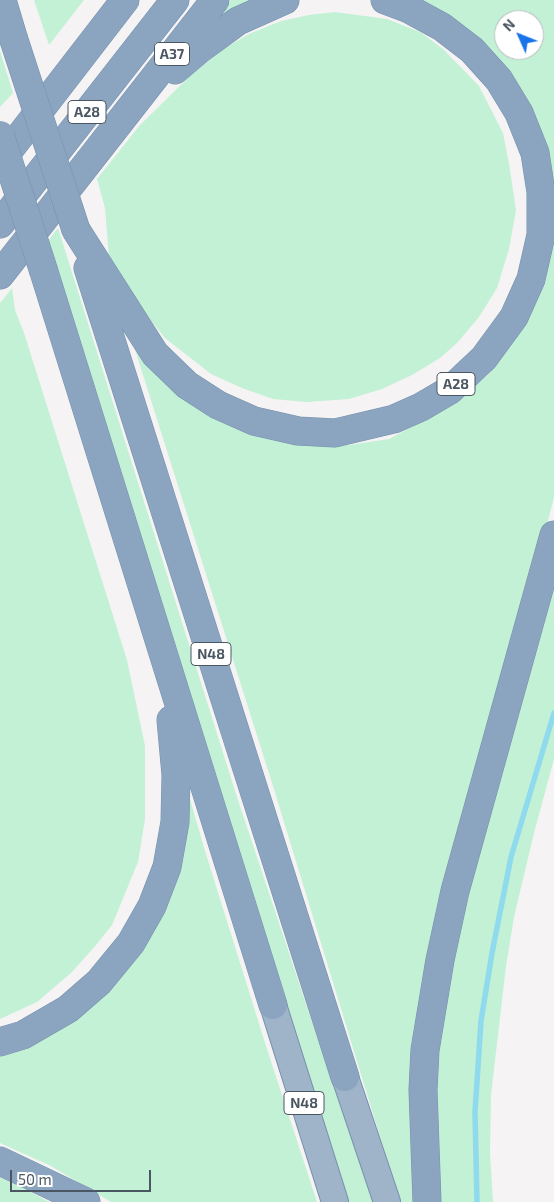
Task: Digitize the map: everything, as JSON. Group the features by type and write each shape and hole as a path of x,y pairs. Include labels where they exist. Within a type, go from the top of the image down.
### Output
{"highway":[{"name":"A28","path":"2,0 76,230 155,354 187,385 218,405 254,421 298,431 336,432 394,419 421,407 450,390 484,358 514,317 531,279 541,235 541,192 534,153 519,113 499,80 472,50 442,27 410,9 385,0"},
{"name":"A28","path":"0,162 124,0"},
{"name":"A28","path":"0,224 174,0"},
{"name":"A37","path":"130,109 214,0"},
{"name":"A28","path":"0,275 130,109 201,48 238,21 285,0"},
{"name":"N48","path":"0,135 335,1202"},
{"name":"N48","path":"76,230 386,1202"},
{"path":"428,1202 423,1090 425,1050 440,960 456,890 554,535"},
{"name":"N48","path":"0,1042 23,1035 68,1009 99,982 131,943 152,906 167,867 175,822 176,775 162,654"},
{"path":"0,1161 86,1202"}],"green space":[{"path":"34,0 84,0 49,45"},
{"path":"231,0 259,0 215,21"},
{"path":"410,0 554,0 554,497 532,584 462,824 421,1202 400,1202 273,786 131,337 173,385 325,446 349,445 389,439 441,411 488,375 522,328 540,286 531,118"},
{"path":"335,12 387,19 420,32 443,49 479,86 503,133 516,210 509,249 497,288 479,317 457,343 440,358 412,375 382,389 349,399 307,402 273,399 211,374 165,338 140,307 109,258 105,208 97,179 140,125 189,77 223,49 249,34 281,21"},
{"path":"0,51 13,93 0,107"},
{"path":"58,228 236,794 315,1031 377,1202 342,1202 41,250"},
{"path":"12,288 15,310 24,333 127,660 145,746 145,819 138,862 112,925 72,972 37,1002 0,1019 0,303"},
{"path":"554,581 554,759 514,917 506,966 491,1095 490,1153 493,1202 440,1202 434,1116 438,1056 454,942"},
{"path":"185,782 266,1046 317,1202 111,1202 51,1166 0,1143 0,1056 38,1039 122,962"},
{"path":"0,1177 21,1187 49,1202 0,1202"}],"waterway":[{"path":"477,1202 475,1112 481,1021 511,857 554,713"}]}
